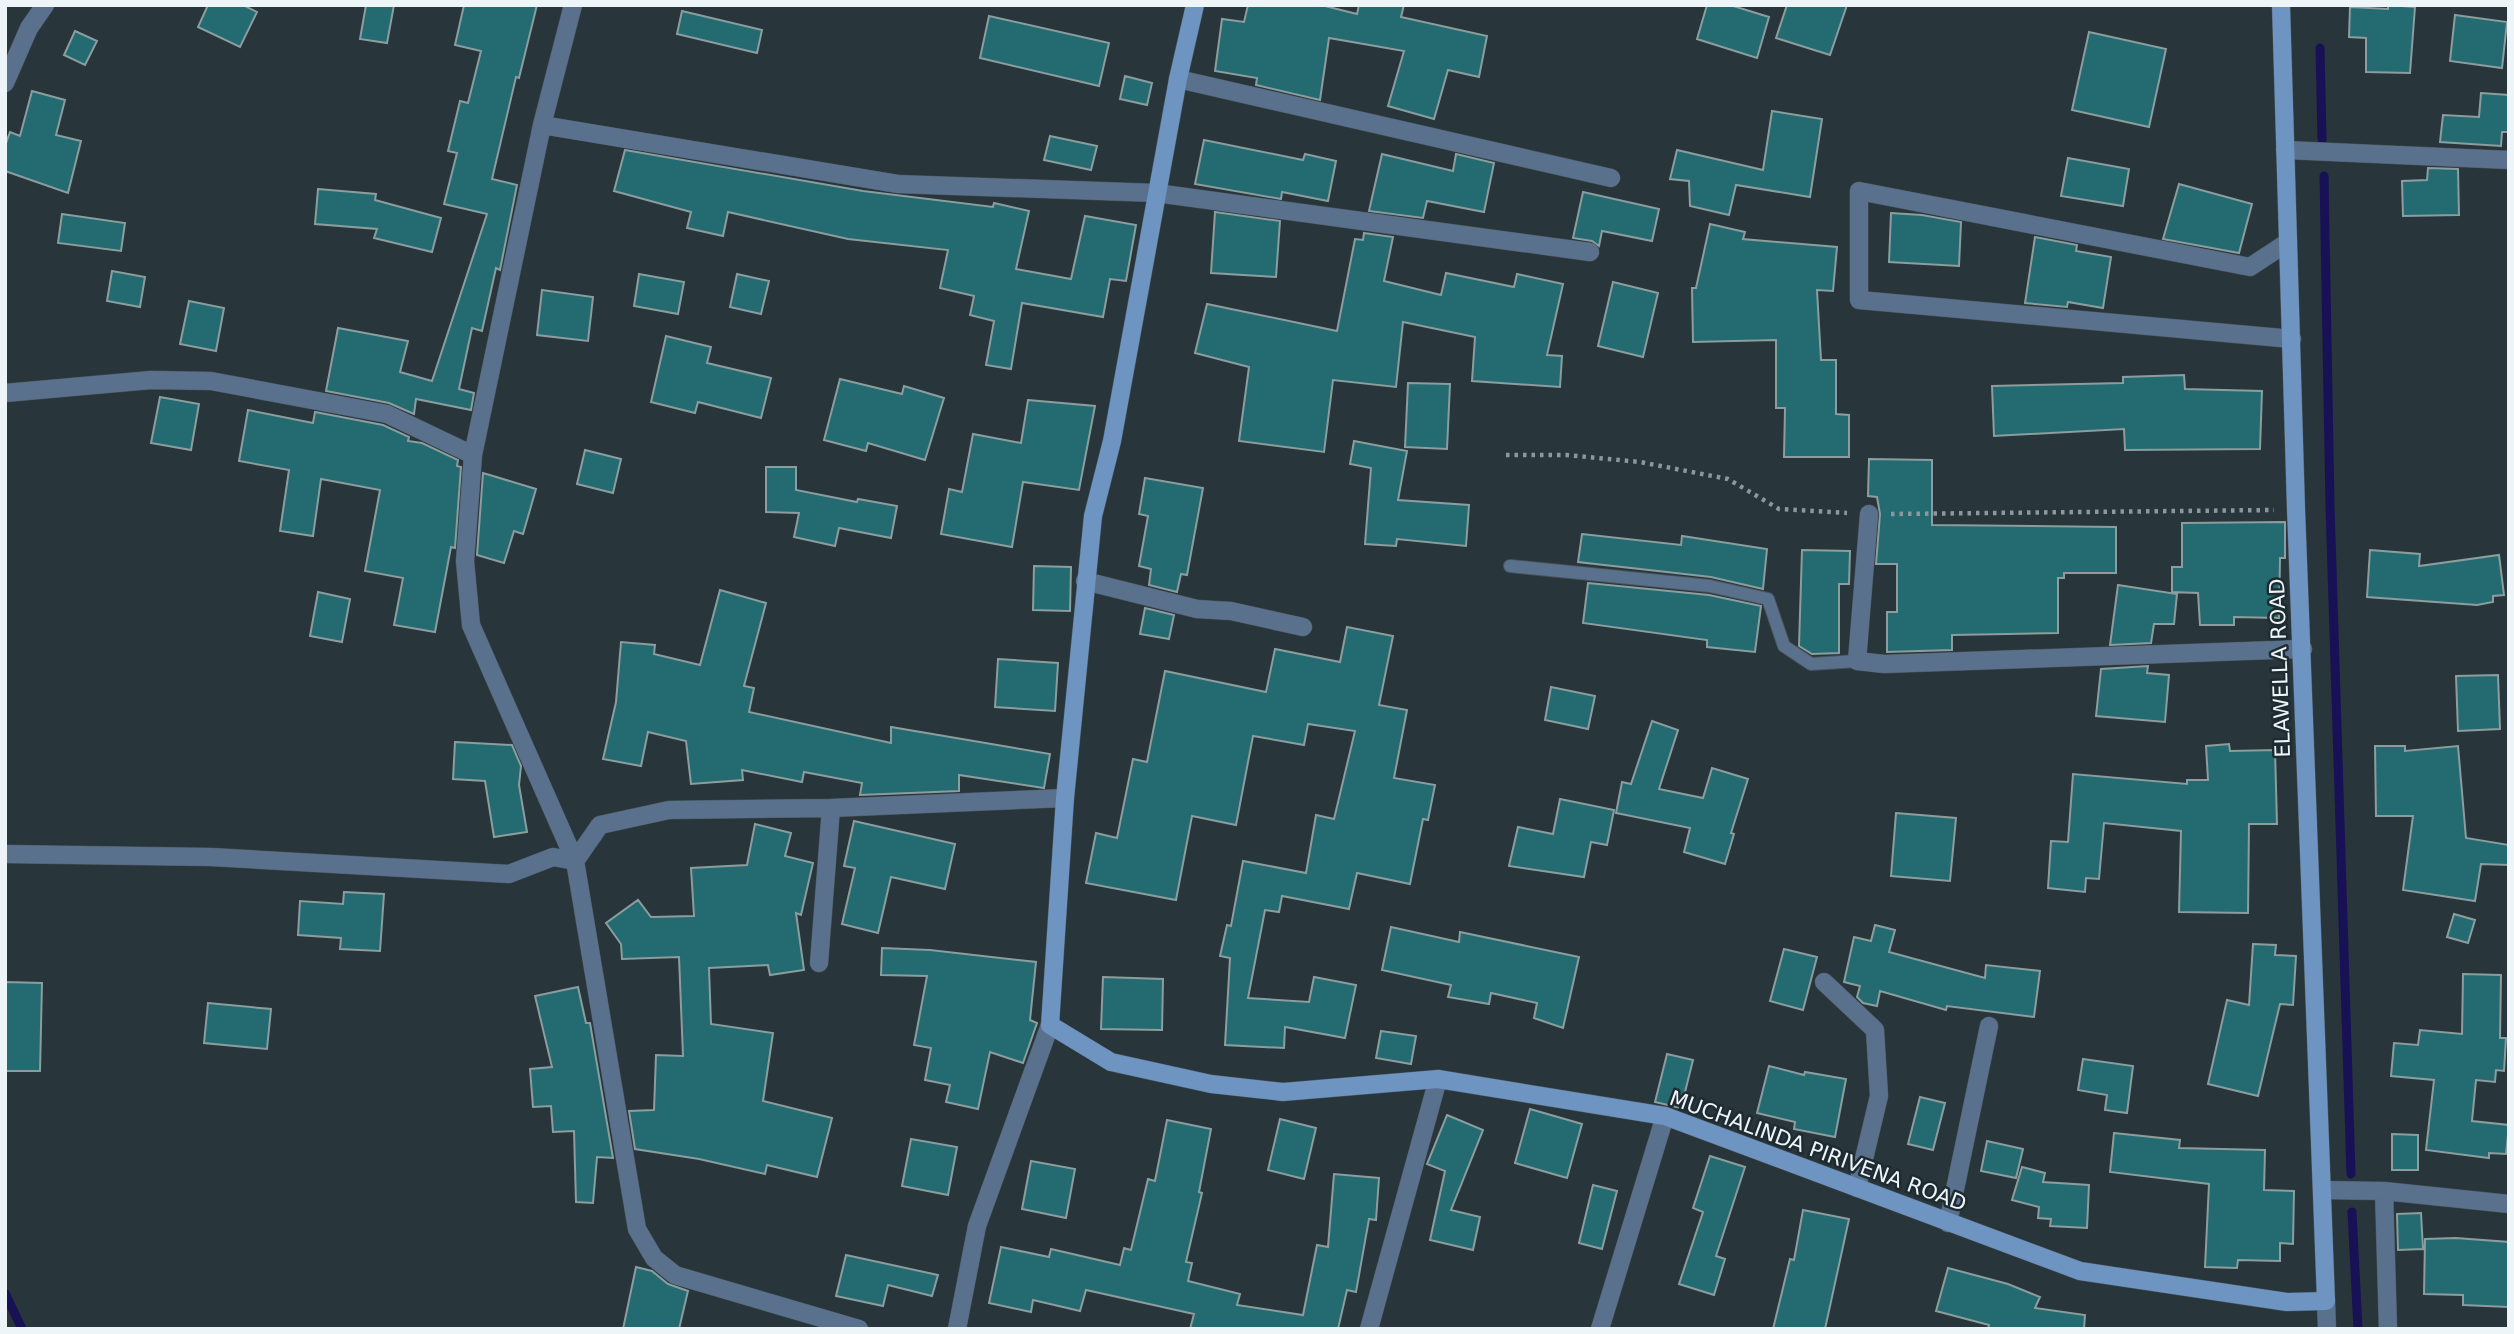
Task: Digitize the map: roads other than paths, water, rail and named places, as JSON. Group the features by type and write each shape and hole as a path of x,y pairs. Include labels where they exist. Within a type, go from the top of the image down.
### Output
{"street":[{"path":"5,83 29,28 45,5"},
{"path":"572,5 542,125 474,455 465,561 471,625 575,861 636,1228 654,1258 675,1275 859,1329"},
{"path":"957,1329 977,1226 1050,1025 1065,798 1093,516 1112,441 1156,193 1195,5"},
{"name":"ELAWELLA ROAD","path":"2281,5 2296,509 2328,1329"},
{"path":"1178,79 1611,178"},
{"path":"542,125 898,184 1156,193 1590,252"},
{"path":"2286,150 2509,160"},
{"path":"2288,242 2250,267 1859,191 1859,300 2292,339"},
{"path":"5,393 151,380 211,381 387,414 474,455"},
{"path":"1869,514 1857,661 1884,664 2303,649"},
{"path":"1085,581 1197,609 1231,611 1303,627"},
{"path":"575,861 600,825 669,810 831,808 1065,798"},
{"path":"819,963 831,808"},
{"path":"5,854 211,857 509,874 553,858 575,861"},
{"path":"1824,982 1875,1030 1879,1096 1857,1188"},
{"name":"MUCHALINDA PIRIVENA ROAD","path":"1050,1025 1111,1062 1211,1084 1283,1092 1438,1079 1665,1116 2080,1271 2287,1302 2326,1301"},
{"path":"1948,1223 1989,1026"},
{"path":"1370,1329 1438,1079"},
{"path":"1600,1329 1665,1116"},
{"path":"2323,1190 2384,1191 2509,1204"},
{"path":"2384,1191 2388,1329"}],"lane":[{"path":"1510,566 1710,586 1768,599 1784,646 1811,664 1857,661"}],"waterway":[{"path":"2320,48 2322,139"},
{"path":"2324,176 2330,505 2351,1174"},
{"path":"2352,1212 2358,1329"},
{"path":"5,1293 22,1329"}]}
